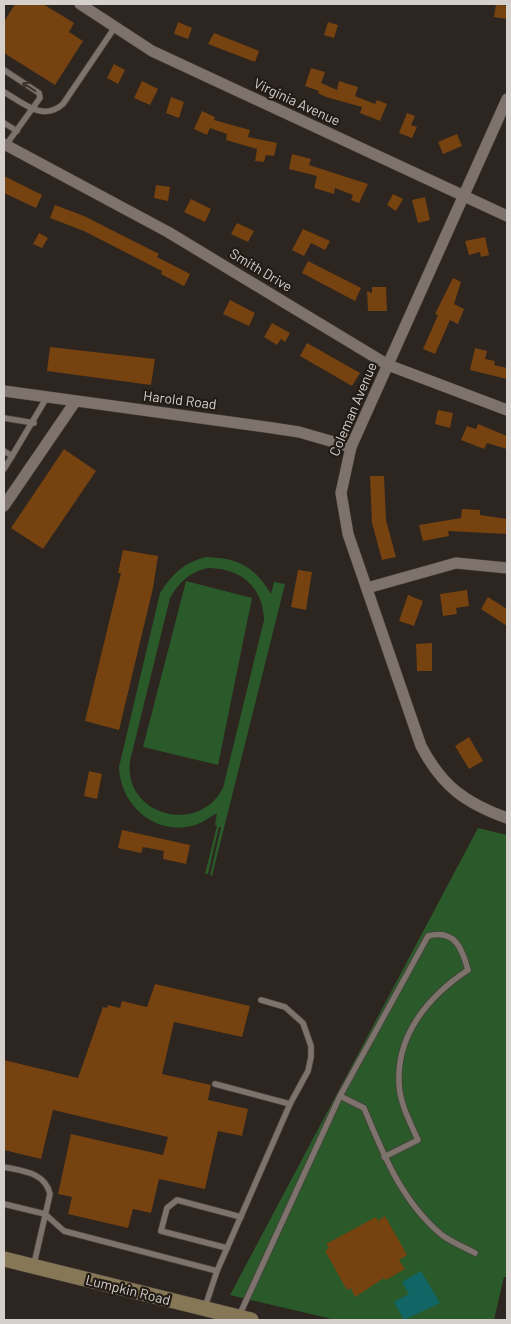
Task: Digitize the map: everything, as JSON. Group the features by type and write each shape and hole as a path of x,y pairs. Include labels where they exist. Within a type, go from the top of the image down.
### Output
{"main road":[{"name":"Lumpkin Road","path":"4,1259 203,1314 245,1319"}],"street":[{"name":"Virginia Avenue","path":"80,4 152,51 507,216"},
{"name":"Coleman Avenue","path":"507,100 351,447 342,482 342,505 348,534 408,712 430,764 439,777 457,793 486,810 507,818"},
{"name":"Smith Drive","path":"5,145 168,232 388,365 507,410"},
{"name":"Harold Road","path":"4,391 299,432 351,447"},
{"path":"5,503 75,402"},
{"path":"367,588 456,564 487,564 507,568"}],"lane":[{"path":"4,92 33,109 47,113 55,111 63,104 115,26"},
{"path":"4,70 39,93 40,98 5,145"},
{"path":"4,123 17,131"},
{"path":"4,469 34,423 46,397"},
{"path":"4,418 34,423"},
{"path":"4,451 12,456"},
{"path":"245,1319 340,1096 428,936 440,933 454,939 463,952 468,970 444,986 423,1008 408,1036 401,1058 399,1082 404,1109 418,1140 384,1157"},
{"path":"203,1314 217,1271 290,1104 308,1071 312,1046 303,1023 285,1007 261,1000"},
{"path":"215,1084 290,1104"},
{"path":"340,1096 364,1108 384,1157 409,1201 443,1236 475,1253"},
{"path":"4,1167 43,1178 48,1186 50,1194 33,1266"},
{"path":"227,1248 161,1231 167,1208 177,1200 241,1217"},
{"path":"4,1204 45,1214 64,1231 217,1271"}],"green space":[{"path":"206,557 227,559 244,565 265,584 271,594 274,582 285,584 212,876 210,875 221,827 219,827 208,874 205,874 217,826 215,825 217,813 198,824 186,827 160,825 139,812 131,803 121,780 119,767 160,593 169,580 180,570 198,559","holes":["208,568 231,571 240,576 255,589 263,608 264,620 223,788 212,803 197,812 181,815 165,813 150,806 138,795 131,780 130,761 170,598 177,587 190,575"]},
{"path":"186,581 252,598 218,765 143,747"},
{"path":"478,828 507,835 507,1277 504,1277 494,1320 336,1320 230,1295"}],"water":[{"path":"421,1271 440,1303 404,1320 394,1302 409,1294 402,1282"}],"building":[{"path":"15,4 43,4 74,23 69,32 83,41 55,85 4,53 4,22"},
{"path":"496,4 507,6 507,19 494,17"},
{"path":"178,22 192,28 188,39 174,34"},
{"path":"328,22 338,25 334,38 324,35"},
{"path":"214,33 259,51 255,62 208,44"},
{"path":"114,64 125,70 118,84 107,78"},
{"path":"311,68 325,72 321,83 337,90 339,81 358,87 355,96 375,104 377,100 387,104 380,121 360,113 362,107 326,97 318,93 319,91 305,86"},
{"path":"142,81 158,89 150,105 134,98"},
{"path":"171,97 184,102 179,118 166,113"},
{"path":"202,111 215,117 214,120 250,130 248,137 277,143 274,156 266,155 264,162 255,161 257,149 226,140 227,134 210,128 207,135 194,129"},
{"path":"407,113 415,116 411,125 417,127 412,138 399,133"},
{"path":"457,134 462,146 443,154 438,142"},
{"path":"292,154 311,159 309,165 368,184 359,203 351,200 353,195 335,188 334,194 314,188 317,176 289,169"},
{"path":"4,176 42,195 36,208 4,193"},
{"path":"156,185 170,187 168,201 154,198"},
{"path":"393,194 403,199 396,211 387,205"},
{"path":"425,197 430,220 418,223 412,200"},
{"path":"191,199 211,209 205,222 184,212"},
{"path":"55,205 84,216 159,254 157,257 190,274 184,286 161,274 162,271 84,231 50,218"},
{"path":"237,223 254,231 248,242 231,234"},
{"path":"303,229 330,241 325,250 311,243 304,256 292,250"},
{"path":"39,233 48,238 42,248 33,244"},
{"path":"485,237 489,255 481,257 480,252 469,255 465,241"},
{"path":"308,261 361,288 355,301 302,273"},
{"path":"453,278 461,282 454,304 464,309 458,324 450,320 435,354 423,349 438,315 435,314"},
{"path":"372,287 386,287 387,311 368,311 367,291 372,293"},
{"path":"230,300 255,313 249,326 223,314"},
{"path":"272,323 290,333 285,342 281,339 277,345 264,337"},
{"path":"307,343 360,373 352,386 300,356"},
{"path":"50,347 155,359 151,385 47,371"},
{"path":"475,348 487,351 485,359 495,361 494,365 507,368 507,379 470,370"},
{"path":"438,410 453,413 450,428 435,424"},
{"path":"478,424 507,436 507,449 487,443 484,449 461,440 467,426 476,429"},
{"path":"64,449 96,471 43,549 11,528"},
{"path":"370,476 384,476 386,520 396,557 382,560 372,523"},
{"path":"462,509 480,510 480,515 507,519 507,534 448,531 449,536 423,541 419,525 461,518"},
{"path":"123,550 158,556 153,588 119,730 85,721 121,573 118,573"},
{"path":"298,570 312,572 306,610 291,607"},
{"path":"467,590 469,606 456,608 457,614 443,616 440,594"},
{"path":"408,595 423,601 414,626 399,621"},
{"path":"488,597 507,609 507,626 481,609"},
{"path":"432,643 432,671 417,671 416,644"},
{"path":"469,737 483,761 469,769 455,746"},
{"path":"89,771 102,774 97,799 84,796"},
{"path":"122,830 190,845 186,864 163,859 164,851 143,847 141,853 118,848"},
{"path":"155,984 250,1006 242,1037 174,1022 162,1074 211,1085 208,1100 248,1109 242,1136 218,1131 205,1189 159,1179 151,1213 133,1209 128,1228 68,1214 72,1197 58,1194 71,1134 163,1155 168,1137 53,1110 41,1159 4,1150 4,1060 78,1078 103,1007 107,1008 108,1005 120,1008 122,1001 147,1007"},
{"path":"385,1216 407,1255 399,1260 405,1269 386,1280 384,1278 355,1297 351,1288 347,1290 325,1251 329,1248 326,1244 376,1217 378,1221"}]}
